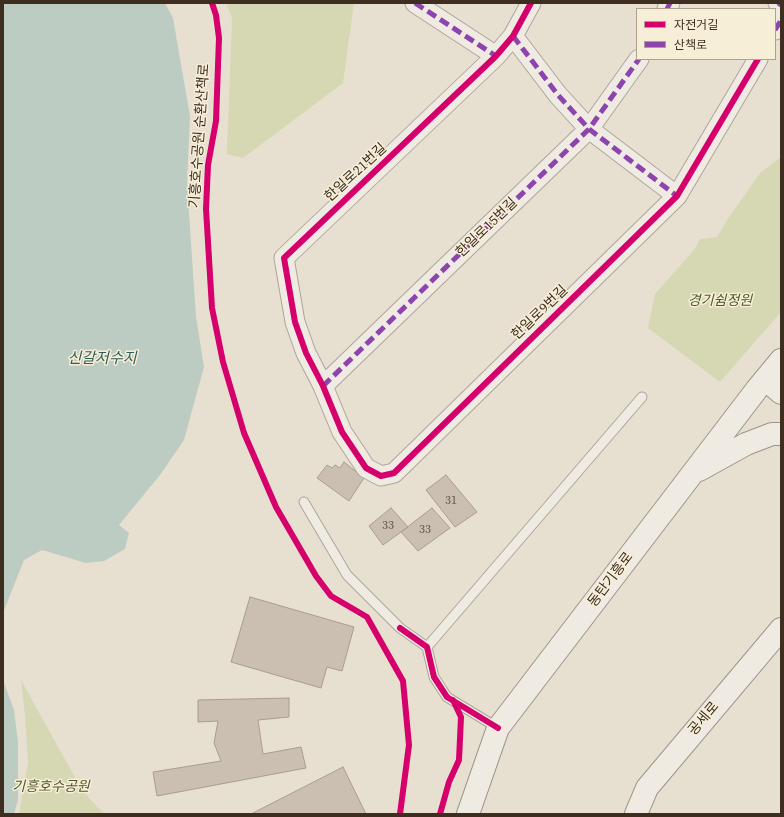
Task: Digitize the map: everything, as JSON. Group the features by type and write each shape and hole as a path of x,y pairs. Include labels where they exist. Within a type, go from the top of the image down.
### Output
{"main road":[{"name":"동탄기흥로","path":"468,814 498,728 781,360"},
{"path":"765,379 781,393"},
{"path":"693,473 746,444 772,434 781,434"},
{"name":"공세로","path":"636,814 647,788 781,629"}],"street":[{"path":"415,3 496,56"},
{"name":"한일로21번길","path":"323,386 306,353 295,322 284,258 496,56 513,36 531,3"},
{"path":"513,36 558,95 589,129 677,196"},
{"name":"한일로15번길","path":"323,386 589,129 638,60"},
{"name":"한일로9번길","path":"323,386 342,432 366,468 381,476 394,473 677,196 757,60"}],"lane":[{"path":"427,647 642,397"},
{"path":"304,502 346,575 400,628 427,647 434,677 447,697 498,728"}],"green space":[{"path":"226,3 354,3 343,83 243,158 227,154 232,18"},
{"name":"경기쉼정원","path":"781,157 781,312 720,382 648,328 655,294 694,250 700,239 717,237 760,173"},
{"name":"기흥호수공원","path":"21,680 82,790 104,814 19,814 28,763"}],"water":[{"name":"신갈저수지","path":"3,3 165,3 173,18 190,116 187,183 196,317 204,367 184,440 160,475 119,525 129,533 125,549 104,561 86,563 42,550 24,560 3,613"},
{"path":"3,680 14,710 18,742 18,800 14,814 3,814"}],"building":[{"path":"344,462 364,478 349,501 317,478 327,465 332,468 335,465 340,468"},
{"path":"446,475 477,512 455,527 426,490"},
{"path":"391,508 408,527 383,545 369,526"},
{"path":"432,508 450,528 418,551 401,532"},
{"path":"250,597 354,627 342,671 327,667 321,688 231,662"},
{"path":"289,698 289,717 258,720 263,754 301,747 306,768 157,796 153,772 221,761 214,743 218,721 198,722 198,700"},
{"path":"343,767 366,814 251,814"}],"marked path":[{"path":"415,3 496,56"},
{"path":"668,8 670,3"},
{"path":"776,28 781,20"},
{"path":"513,36 558,95 589,129 677,196"},
{"path":"323,386 589,129 638,60"}],"cycle path":[{"name":"기흥호수공원 순환산책로","path":"212,3 216,15 219,38 216,121 208,165 206,209 212,308 223,362 244,433 276,507 316,576 331,596 367,617 403,681 409,745 400,814"},
{"path":"531,3 513,36 496,56 284,258 295,322 306,353 323,386 342,432 366,468 381,476 394,473 677,196 757,60"},
{"path":"400,628 427,647 434,677 447,697 498,728"},
{"path":"440,814 449,782 459,760 461,717 453,700"}]}
